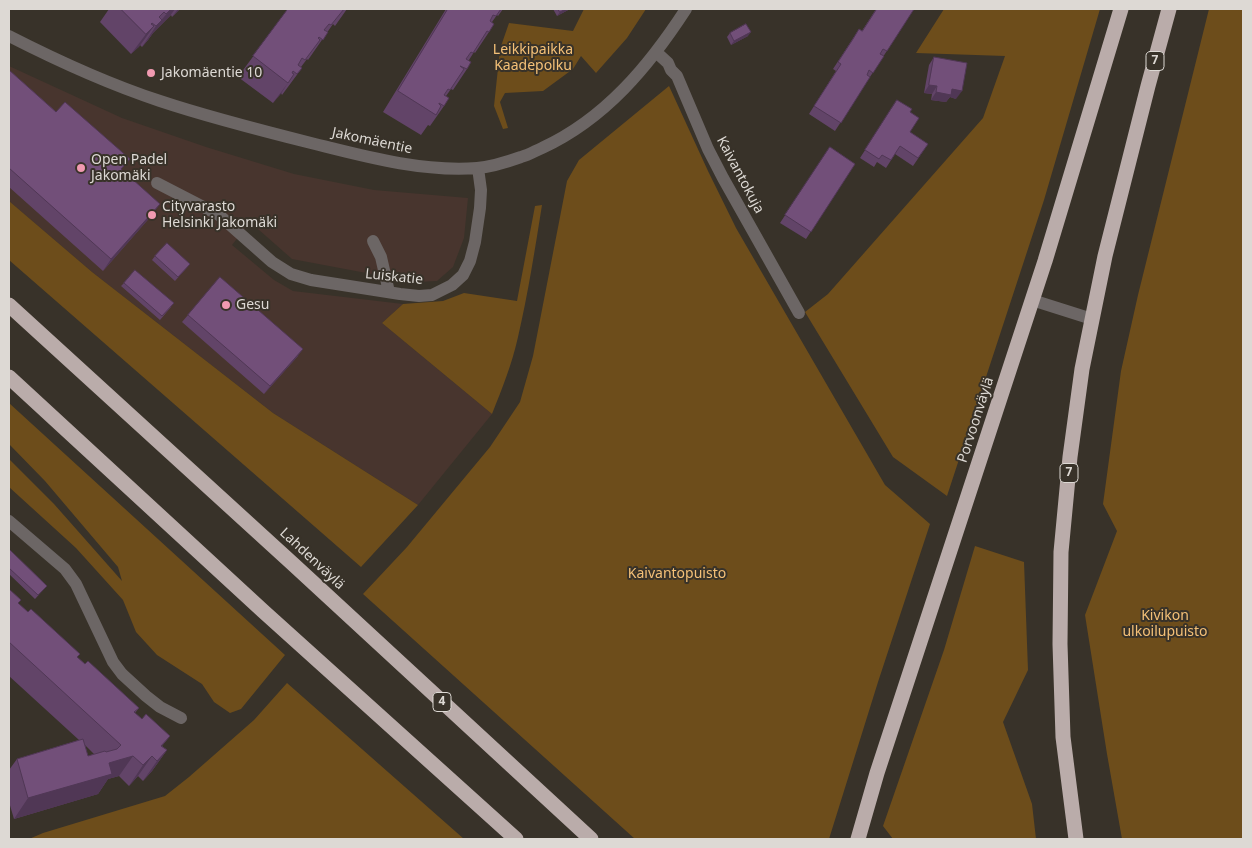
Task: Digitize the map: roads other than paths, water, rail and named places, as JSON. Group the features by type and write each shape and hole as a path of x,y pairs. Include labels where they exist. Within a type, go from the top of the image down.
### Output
{"highway":[{"name":"Porvoonväylä","path":"858,839 877,773 1032,300 1081,145 1121,9"},
{"name":"7","path":"1076,839 1063,737 1060,644 1062,552 1070,457 1082,369 1104,256 1169,9"},
{"name":"Lahdenväylä","path":"9,305 591,839"},
{"path":"9,377 270,618 516,839"}],"street":[{"name":"Jakomäentie","path":"9,36 50,57 158,101 269,133 412,165 478,168 523,157 554,142 595,116 630,84 656,52 686,9"},
{"name":"Kaivantokuja","path":"656,52 668,63 671,70 677,76 708,149 799,313"},
{"name":"Luiskatie","path":"157,183 219,215 272,262 291,274 311,280 419,296 432,295 452,285 463,275 470,261 480,208 481,190 478,168"},
{"path":"373,241 382,257 389,292"},
{"path":"1032,300 1092,319"},
{"path":"9,521 65,569 76,584 113,662 122,674 160,707 181,718"}],"place":[{"name":"Jakomäentie 10","path":"151,73"},
{"name":"Open Padel Jakomäki","path":"81,168"},
{"name":"Cityvarasto Helsinki Jakomäki","path":"152,215"},
{"name":"Gesu","path":"226,305"}],"park label":[{"name":"Leikkipaikka Kaadepolku","path":"533,58"},
{"name":"Kaivantopuisto","path":"677,574"},
{"name":"Kivikon ulkoilupuisto","path":"1165,624"}]}
